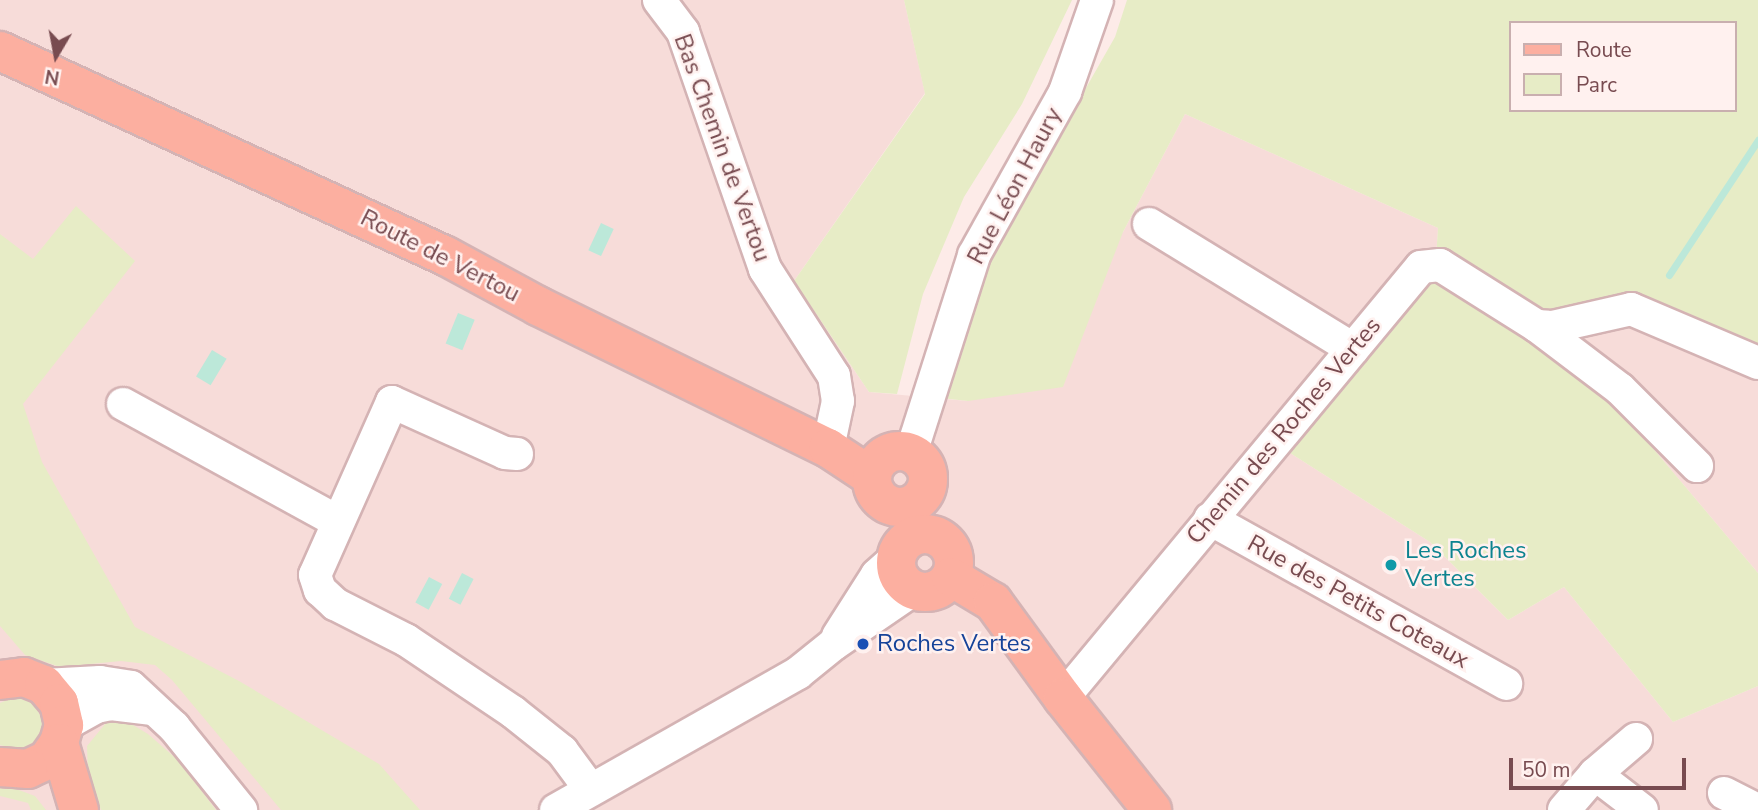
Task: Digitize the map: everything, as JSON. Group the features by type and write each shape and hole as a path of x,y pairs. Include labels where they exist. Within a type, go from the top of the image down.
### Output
{"main road":[{"name":"Route de Vertou","path":"0,51 446,256 538,306 828,448 879,490"},
{"path":"893,451 919,457 928,472 910,558 879,490 874,468 885,455 893,451"},
{"path":"879,490 907,506 925,493"},
{"path":"910,558 947,544 954,560 951,577 993,602 1063,698 1152,810"},
{"path":"16,674 59,703 62,734 79,810"},
{"path":"14,768 47,760 62,734"},
{"path":"14,768 37,773 62,810"}],"street":[{"name":"Bas Chemin de Vertou","path":"659,0 683,32 765,269 834,376 838,401 828,448"},
{"name":"Rue Léon Haury","path":"911,453 974,255 995,214 1054,115 1083,44 1097,0"},
{"path":"1149,224 1353,349"},
{"name":"Chemin des Roches Vertes","path":"1063,698 1421,267 1440,265 1537,326 1620,389 1697,466"},
{"path":"1537,326 1561,325 1631,309 1758,363"},
{"path":"517,454 496,449 392,402 315,575 320,590 335,604 406,640 513,712 562,751 590,789"},
{"path":"123,404 337,522"},
{"name":"Rue des Petits Coteaux","path":"1210,519 1506,684"},
{"path":"556,810 798,673 834,643 910,558"},
{"path":"16,674 116,682 131,687 157,710 241,810"},
{"path":"62,734 96,707 111,704 157,710"},
{"path":"1564,810 1595,774 1636,739"},
{"path":"1595,774 1642,810"},
{"path":"1724,793 1758,810"}],"shaded area":[{"path":"0,0 904,0 925,93 794,281 869,392 968,401 1123,232 1185,114 1438,228 1435,273 1290,453 1430,542 1508,620 1564,587 1673,722 1758,686 1758,810 0,810"},
{"path":"601,223 614,229 601,256 588,250"},
{"path":"1633,303 1727,330 1758,346 1758,573 1630,421 1526,336"},
{"path":"458,313 475,320 462,350 446,344"},
{"path":"212,350 227,359 211,385 196,377"},
{"path":"462,573 474,579 460,605 449,599"},
{"path":"429,577 442,584 429,610 415,603"}],"green space":[{"path":"904,0 1072,0 1022,104 964,197 923,294 897,394 869,392 794,281 925,94"},
{"path":"1127,0 1758,0 1758,346 1727,330 1633,303 1526,336 1630,421 1758,573 1758,686 1673,722 1564,587 1508,620 1430,542 1290,453 1435,273 1438,228 1185,114 1123,232 1063,387 968,401 940,398 986,269 1028,177 1066,123 1115,37"},
{"path":"76,206 135,261 23,404 42,462 135,627 239,681 379,764 420,810 281,810 172,680 155,665 121,661 60,667 25,655 0,626 0,234 33,259"},
{"path":"14,697 34,703 43,721 38,740 20,750 0,745 0,703"},
{"path":"123,719 148,734 179,761 216,810 101,810 88,776 87,746 106,723"},
{"path":"0,783 35,796 46,810 31,810 28,803 0,796"}],"waterway":[{"path":"1669,275 1758,140"}],"place":[{"name":"Les Roches Vertes","path":"1391,565"},
{"name":"Roches Vertes","path":"863,644"}]}
